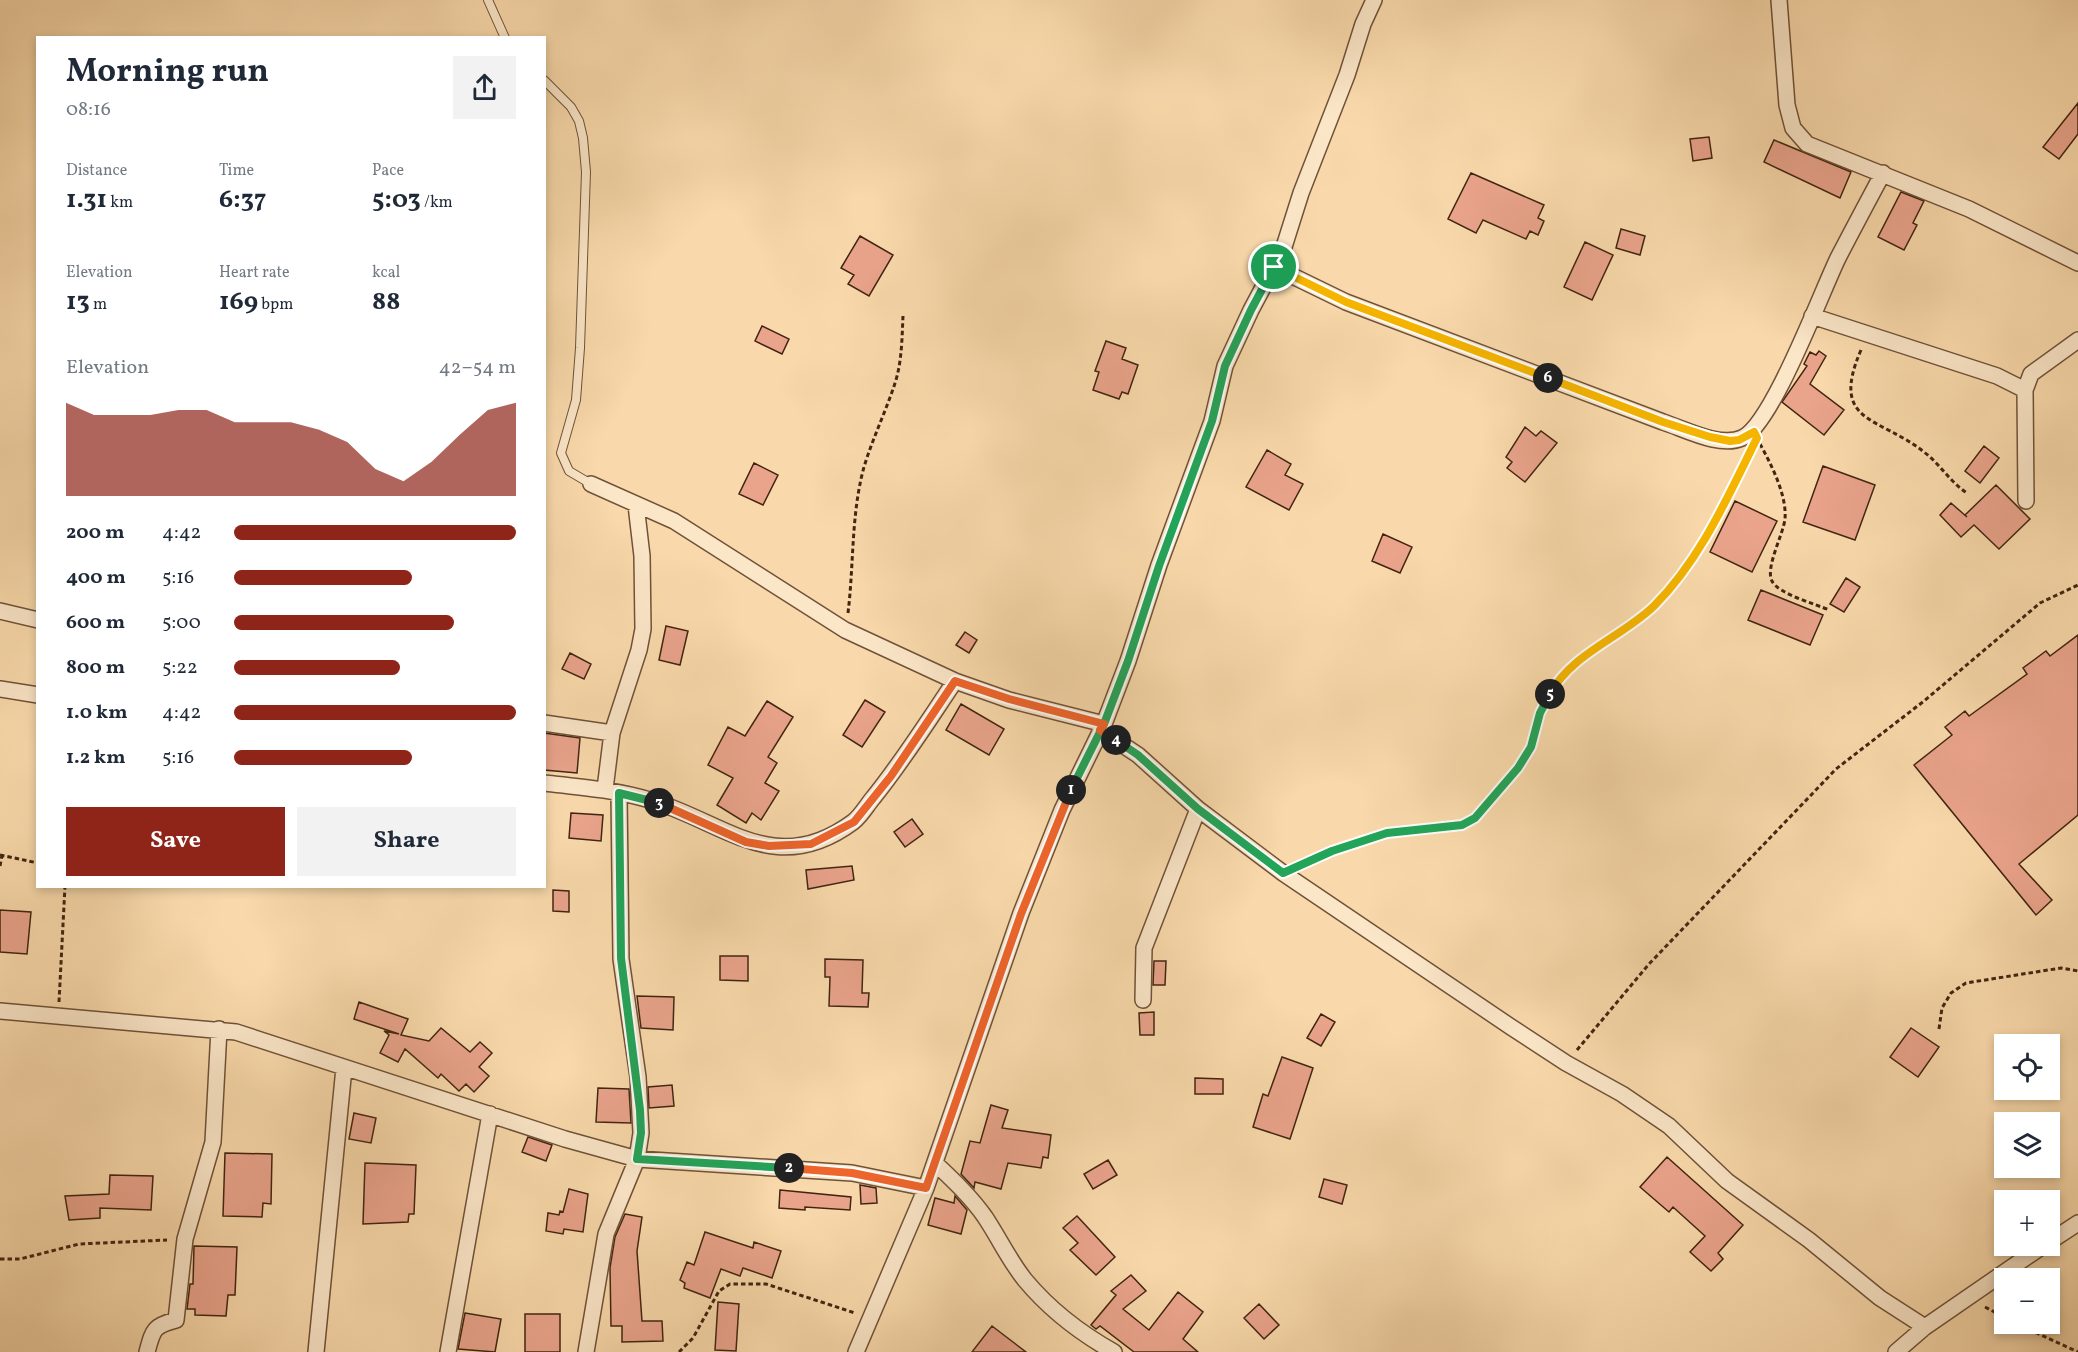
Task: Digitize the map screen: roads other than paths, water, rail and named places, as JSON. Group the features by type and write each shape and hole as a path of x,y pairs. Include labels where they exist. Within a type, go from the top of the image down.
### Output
{"street":[{"path":"856,1352 926,1188 1021,914 1062,810 1102,727 1208,432 1225,366 1283,250 1301,193 1374,0"},
{"path":"1779,0 1787,105 1793,128 1807,144 1969,208 2078,263"},
{"path":"1274,267 1346,302 1652,418 1710,437 1730,441 1739,440 1754,432 1787,371 1883,173"},
{"path":"1812,316 1997,376 2025,390"},
{"path":"2026,501 2025,390 2031,374 2078,340"},
{"path":"591,484 674,521 845,630 955,681 1102,727 1138,755 1198,809 1283,873 1566,1063 1622,1094 1669,1126 1726,1181 1809,1240 1880,1298 1925,1327"},
{"path":"586,1352 606,1234 637,1159 641,1133 621,958 612,791 612,733 639,650 643,629 642,556 636,505"},
{"path":"0,611 36,620"},
{"path":"546,783 612,791 676,809 746,842 769,846 811,844 854,822 891,776 955,681"},
{"path":"0,689 36,695"},
{"path":"546,723 612,733"},
{"path":"1143,1000 1144,948 1198,809"},
{"path":"0,1011 236,1032 565,1140 637,1159 852,1173 926,1188"},
{"path":"147,1352 153,1330 160,1324 176,1320 185,1239 213,1142 219,1029"},
{"path":"316,1352 344,1068"},
{"path":"447,1352 490,1114"},
{"path":"935,1163 963,1190 985,1218 1024,1278 1050,1307 1087,1337 1114,1352"},
{"path":"2060,1235 2078,1223"},
{"path":"1896,1352 1925,1327 2028,1256"}],"lane":[{"path":"488,0 504,36"},
{"path":"546,82 571,107 579,121 583,138 586,172 580,348 576,400 561,453 569,471 591,484"}]}
